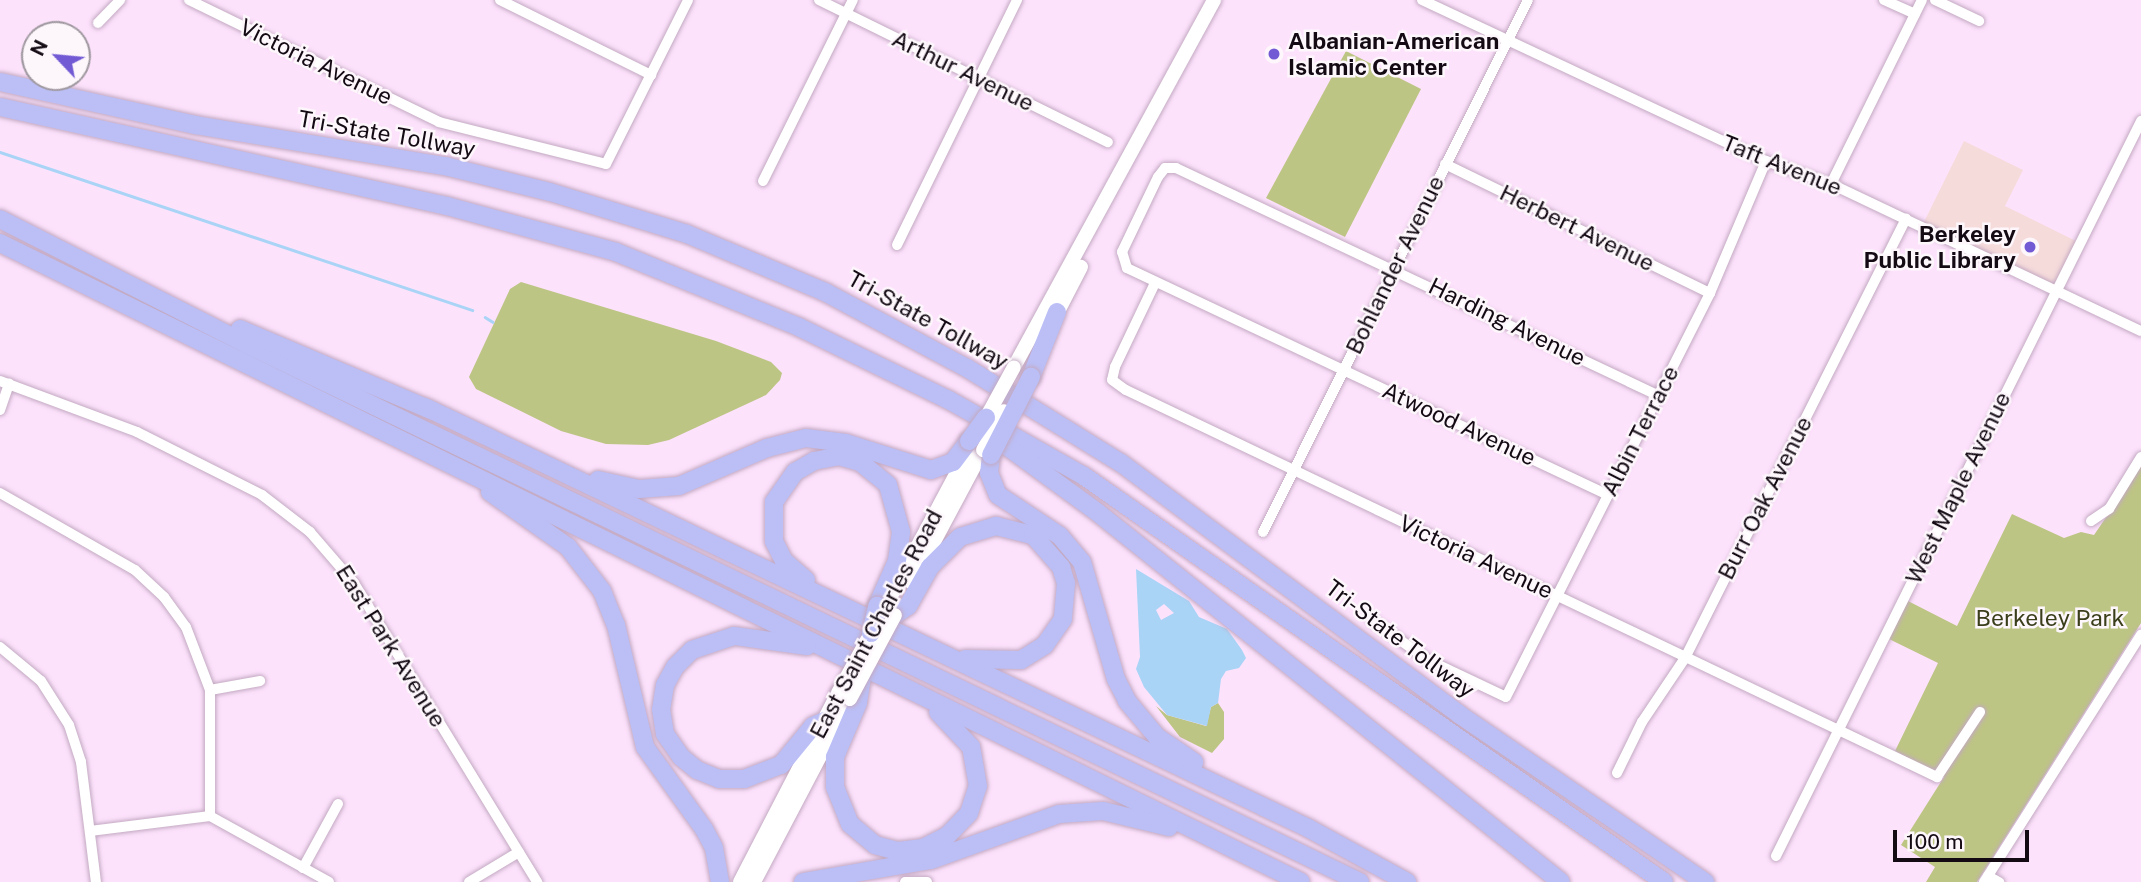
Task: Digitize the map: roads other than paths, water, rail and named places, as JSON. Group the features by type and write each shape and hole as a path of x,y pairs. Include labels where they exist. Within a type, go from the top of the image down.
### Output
{"highway":[{"name":"Tri-State Tollway","path":"0,82 196,125 445,166 550,192 687,234 825,292 978,374 1121,463 1460,715 1705,882"},
{"name":"Tri-State Tollway","path":"0,107 447,206 657,266 799,327 949,400 1084,476 1664,882"},
{"path":"0,219 914,669 1360,882"},
{"path":"0,243 1301,882"},
{"path":"173,304 583,475 639,489 679,486 767,448 806,438 846,443 931,470 953,462 979,447 1057,313"},
{"path":"949,400 1561,882"},
{"path":"425,407 1308,828 1407,882"},
{"path":"986,418 979,447 999,495 1059,536 1082,562 1091,581 1116,679 1144,724 1171,748 1293,812 1308,828"},
{"path":"393,435 529,517 568,547 592,574 616,625 645,747 704,830 714,848 720,882"},
{"path":"840,604 784,561 771,521 774,502 795,472 814,461 839,456 860,462 878,474 896,503 901,532 897,561 885,610 871,633"},
{"path":"885,610 908,606 930,567 960,537 1008,526 1040,541 1054,555 1066,583 1063,619 1050,639 1021,660 952,658"},
{"path":"822,647 743,636 711,641 675,667 665,685 661,709 665,733 681,757 706,775 727,780 751,778 775,768 813,726 824,721"},
{"path":"862,677 849,698 835,757 840,806 850,824 869,841 890,849 916,850 954,829 969,813 978,786 971,747 953,724 913,693"},
{"path":"803,882 931,860 1038,820 1080,811 1155,823 1247,856"}],"main road":[{"path":"986,418 1024,372 1214,0"},
{"path":"1057,313 1125,171"},
{"name":"East Saint Charles Road","path":"862,677 885,610 979,447"},
{"name":"East Saint Charles Road","path":"754,882 849,698 871,633"},
{"name":"East Saint Charles Road","path":"740,882 824,721 849,698"}],"street":[{"path":"98,23 120,0"},
{"name":"Victoria Avenue","path":"189,0 439,122 606,164 651,75"},
{"path":"500,0 651,75 688,0"},
{"name":"Arthur Avenue","path":"819,0 1108,142"},
{"path":"763,181 853,0"},
{"path":"897,245 1017,0"},
{"name":"Taft Avenue","path":"1422,0 1766,161 1831,184 1906,218 2141,331"},
{"name":"Bohlander Avenue","path":"1263,532 1528,0"},
{"path":"1884,0 1914,14"},
{"path":"1831,184 1922,0"},
{"path":"1935,0 1979,21"},
{"name":"West Maple Avenue","path":"1776,856 2141,121"},
{"name":"Albin Terrace","path":"1372,620 1428,660 1506,697 1710,293 1766,161"},
{"name":"Herbert Avenue","path":"1445,164 1710,293"},
{"name":"Harding Avenue","path":"1122,262 1122,252 1165,168 1176,169 1394,269 1657,395"},
{"name":"Burr Oak Avenue","path":"1617,773 1642,722 1685,658 1906,218"},
{"name":"Atwood Avenue","path":"1122,262 1155,283 1608,495"},
{"name":"Victoria Avenue","path":"1155,283 1112,380 1546,593 1558,595 1937,777 1980,712"},
{"path":"0,410 4,383"},
{"name":"East Park Avenue","path":"4,383 137,432 262,495 310,532 354,583 537,882"},
{"path":"2091,521 2109,509 2141,457"},
{"path":"0,493 16,506 114,556 155,587 186,627 210,690 210,816"},
{"path":"1999,882 1986,879 2141,635"},
{"path":"0,648 41,681 69,725 81,762 96,882"},
{"path":"210,690 260,681"},
{"path":"303,868 338,804"},
{"path":"90,831 210,816 329,882"},
{"path":"469,882 519,852"},
{"path":"905,882 927,882"}],"water":[{"path":"1136,569 1189,601 1199,617 1227,629 1246,658 1239,668 1226,671 1221,679 1218,703 1211,707 1207,726 1167,715 1144,687 1136,669 1140,657","holes":["1164,604 1174,613 1161,620 1156,610"]}],"waterway":[{"path":"0,152 472,310"},
{"path":"485,317 493,322"}],"place":[{"name":"Albanian-American Islamic Center","path":"1274,54"},
{"name":"Berkeley Public Library","path":"2030,247"}],"park label":[{"name":"Berkeley Park","path":"2050,618"}]}
